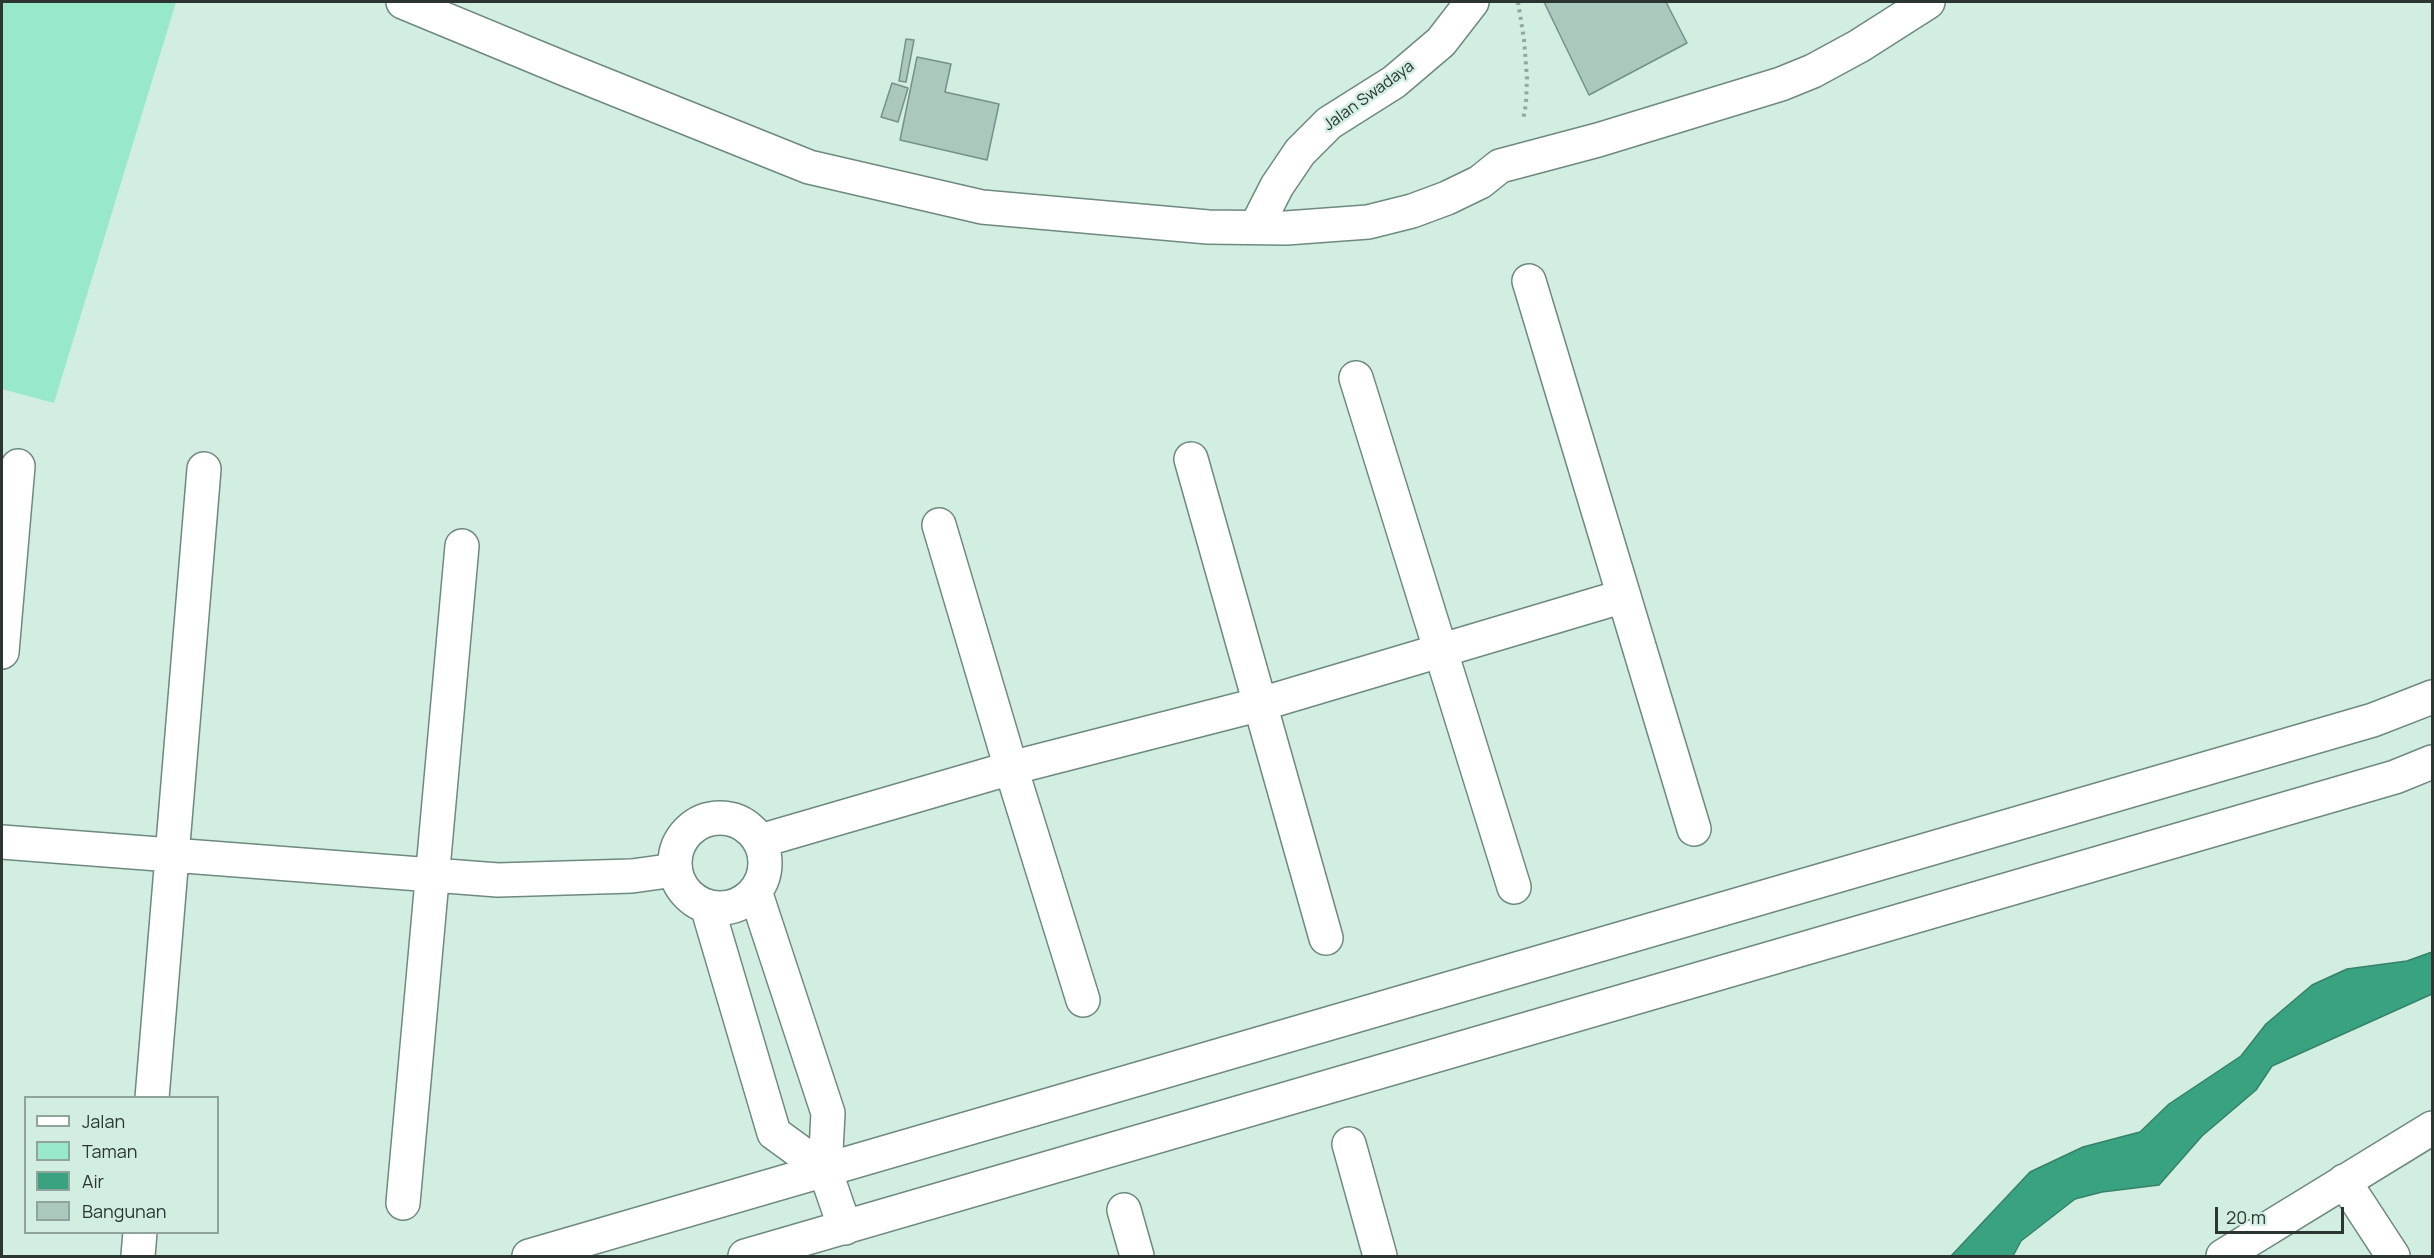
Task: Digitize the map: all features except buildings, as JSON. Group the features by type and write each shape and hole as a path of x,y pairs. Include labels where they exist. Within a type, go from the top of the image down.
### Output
{"street":[{"path":"403,2 809,166 982,207 1208,227 1335,226 1412,211 1480,182 1500,166 1598,140 1781,84 1813,71 1859,46 1928,2"},
{"name":"Jalan Swadaya","path":"1256,227 1277,186 1300,152 1329,123 1394,82 1441,42 1472,2"},
{"path":"1529,281 1694,829"},
{"path":"1356,378 1514,887"},
{"path":"1191,459 1326,938"},
{"path":"2,652 18,466"},
{"path":"152,1096 204,469"},
{"path":"939,525 1083,1000"},
{"path":"403,1203 462,546"},
{"path":"760,841 1011,768 1261,704 1624,596"},
{"path":"529,1257 2350,726 2433,697"},
{"path":"745,1257 2372,783 2433,762"},
{"path":"713,817 732,819 748,827 760,841 765,858 764,876 755,891 742,903 725,908 707,906 692,898 681,886 675,870 675,852 683,835 696,823 713,817"},
{"path":"2,842 498,880 632,876 675,870"},
{"path":"755,891 828,1113 825,1170 845,1228"},
{"path":"707,906 774,1133 825,1170"},
{"path":"2223,1257 2433,1128"},
{"path":"1349,1144 1380,1257"},
{"path":"2344,1181 2393,1257"},
{"path":"1124,1210 1137,1257"},
{"path":"138,1257 140,1234"}],"path":[{"path":"1500,166 1515,143 1526,104 1524,39 1518,2"}],"green space":[{"path":"2,2 176,2 54,403 2,389"}],"water":[{"path":"2432,952 2432,994 2272,1066 2256,1090 2202,1136 2159,1185 2102,1192 2075,1199 2021,1241 2013,1256 1951,1256 2030,1172 2083,1147 2140,1132 2169,1104 2241,1056 2266,1024 2312,985 2347,969 2407,961"}]}
